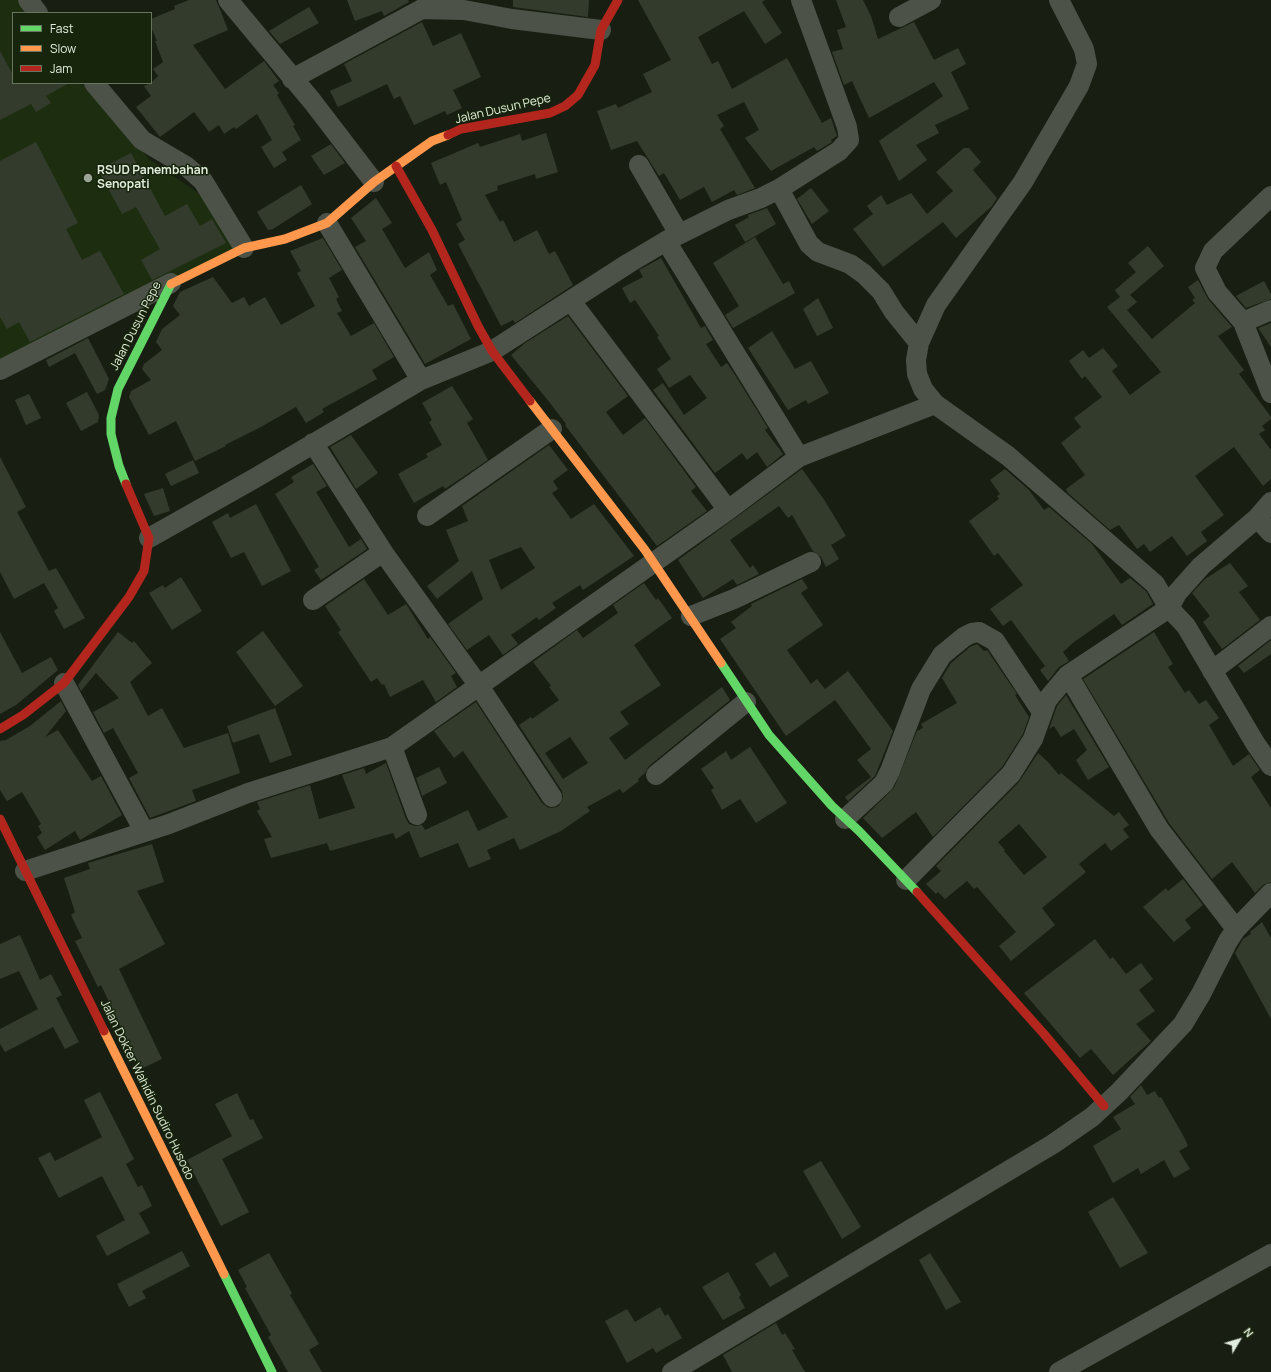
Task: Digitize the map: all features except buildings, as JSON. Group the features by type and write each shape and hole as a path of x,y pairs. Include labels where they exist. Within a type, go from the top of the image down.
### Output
{"street":[{"path":"28,0 37,12"},
{"path":"228,0 374,182"},
{"name":"Jalan Dusun Pepe","path":"149,538 119,466 111,434 111,418 118,389 171,284 244,248 285,239 327,223 374,182 432,141 461,129 550,113 565,106 578,95 595,65 601,30 618,0"},
{"path":"0,728 23,715 64,683 130,597 144,571 149,538 421,380 492,351 673,237 728,210 761,198 779,189 839,151 849,140 847,127 800,0"},
{"path":"900,17 931,0"},
{"path":"1059,0 1084,49 1087,64 1079,86 1023,182 936,305 919,342 916,360 917,374 923,389 935,404 1008,456 1155,584 1169,608 1186,626 1271,766"},
{"path":"292,79 422,9 464,10 512,19 601,30"},
{"path":"95,84 142,140 186,166 203,181 244,248"},
{"path":"639,165 673,237 799,457"},
{"path":"396,166 432,230 478,326 492,351 653,562 691,616 769,735 832,806 846,818 942,918 1044,1034 1104,1106"},
{"path":"779,189 809,244 818,252 850,264 864,274 881,291 894,312 919,342"},
{"path":"1271,196 1213,251 1205,268 1217,292 1243,322 1271,393"},
{"path":"327,223 421,380"},
{"path":"0,370 171,284"},
{"path":"571,301 728,510"},
{"path":"1243,322 1271,310"},
{"path":"25,871 169,824 248,793 392,747 728,510 799,457 935,404"},
{"path":"427,516 552,429"},
{"path":"313,443 383,552 479,686 552,797"},
{"path":"906,880 1011,774 1033,739 1047,700 1068,676 1169,608 1177,593 1201,566 1257,518 1271,502"},
{"path":"1257,518 1271,533"},
{"path":"313,600 383,552"},
{"path":"691,616 734,599 811,562"},
{"path":"1212,671 1271,626"},
{"path":"846,818 884,783 921,689 942,655 964,637 972,633 979,632 995,640 1042,712"},
{"path":"1068,676 1159,829 1236,929"},
{"path":"64,683 144,831"},
{"path":"656,775 746,702"},
{"path":"392,747 417,815"},
{"name":"Jalan Dokter Wahidin Sudiro Husodo","path":"0,819 272,1372"},
{"path":"672,1372 1053,1144 1104,1106 1183,1024 1236,929 1271,893"},
{"path":"1059,1372 1271,1254"}],"shaded area":[{"name":"RSUD Panembahan Senopati","path":"0,0 20,0 29,12 12,12 12,84 83,84 149,159 204,197 238,253 0,372"}],"traffic: fast":[{"path":"126,484 119,466 111,434 111,418 118,389 171,284"},
{"path":"721,663 769,735 832,806 859,831 917,892"},
{"path":"224,1274 272,1372"}],"traffic: slow":[{"path":"171,284 244,248 285,239 327,223 374,182 432,141 448,135"},
{"path":"530,401 645,550 721,663"},
{"path":"104,1031 224,1274"}],"traffic: jam":[{"path":"448,135 461,129 550,113 565,106 578,95 595,65 601,30 618,0"},
{"path":"396,166 432,230 478,326 492,351 530,401"},
{"path":"0,729 23,715 64,683 129,597 144,571 149,538 126,484"},
{"path":"0,819 104,1031"},
{"path":"917,892 1044,1034 1104,1106"}],"place":[{"name":"RSUD Panembahan Senopati","path":"88,178"}]}
